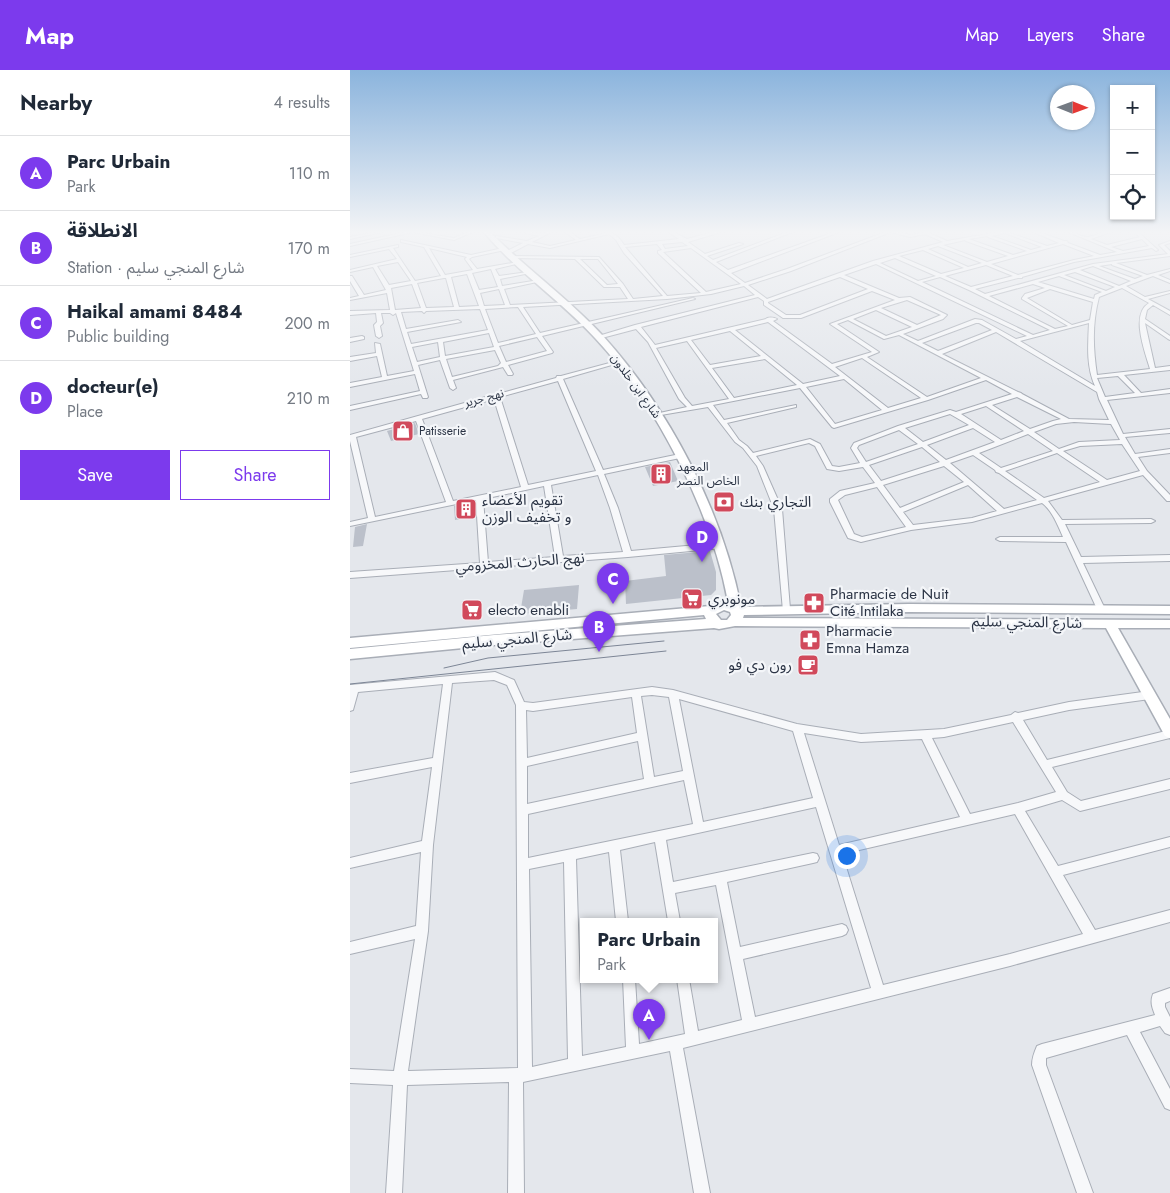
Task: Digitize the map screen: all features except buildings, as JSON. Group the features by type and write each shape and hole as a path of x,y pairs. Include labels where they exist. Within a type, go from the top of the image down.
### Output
{"main road":[{"name":"شارع ابن خلدون","path":"540,283 598,337 619,362 657,415 680,456 704,507 730,580"},
{"path":"730,580 710,617 715,623 725,625 736,614"},
{"path":"730,580 736,614"},
{"path":"715,608 730,606 736,614"},
{"name":"شارع المنجي سليم","path":"350,643 715,608"},
{"name":"شارع المنجي سليم","path":"736,614 786,609 1170,610"},
{"name":"شارع المنجي سليم","path":"736,614 1170,624"},
{"name":"شارع المنجي سليم","path":"350,654 494,640 715,623"},
{"path":"1109,623 1170,733"}],"street":[{"path":"354,283 362,296"},
{"path":"350,408 424,395 404,331 395,313 385,283"},
{"path":"350,299 409,283"},
{"path":"414,283 424,311"},
{"path":"448,283 463,336"},
{"path":"474,283 496,346 510,374"},
{"path":"499,283 508,306"},
{"path":"478,292 525,283"},
{"path":"603,283 606,286 621,285 631,300"},
{"path":"654,283 667,298"},
{"path":"694,283 704,293"},
{"path":"766,301 815,283"},
{"path":"859,283 899,300"},
{"path":"921,283 1031,336"},
{"path":"958,283 1053,330"},
{"path":"971,289 991,283"},
{"path":"985,296 1028,283"},
{"path":"1037,283 1094,301"},
{"path":"1053,283 1054,286 1027,295 1024,298 1070,325"},
{"path":"1083,283 1105,292"},
{"path":"1110,283 1146,298 1170,313"},
{"path":"1129,283 1097,296 1094,301 1090,348 1094,376 1098,390 1122,439 1144,472 1170,499"},
{"path":"414,364 542,336 746,284 766,301 766,304 785,317"},
{"path":"654,348 768,319 804,316 872,289"},
{"path":"350,313 395,313 483,306 520,306 667,298 723,291 759,295"},
{"path":"1146,298 1170,292"},
{"path":"598,337 759,295"},
{"path":"831,366 876,352 833,325 848,318 908,298 944,315 941,318 886,338 848,318"},
{"path":"1153,370 1142,319 1144,309 1154,303"},
{"path":"450,378 500,367 504,364 550,352 542,336 520,306"},
{"path":"1163,308 1170,306"},
{"path":"876,308 917,327"},
{"path":"378,313 380,323 377,325 379,336"},
{"path":"768,319 887,411"},
{"path":"1142,319 1170,338"},
{"path":"918,342 975,321 980,322 1098,390"},
{"path":"1015,341 1070,325 1092,321"},
{"path":"404,331 458,322"},
{"path":"636,326 654,348 682,399 690,407"},
{"path":"730,329 802,386 834,426 926,399 987,378"},
{"path":"939,353 996,330"},
{"path":"409,346 492,331"},
{"path":"900,334 1067,420"},
{"path":"350,340 362,338"},
{"path":"688,339 732,400"},
{"path":"440,341 443,358 453,388"},
{"path":"377,344 385,378"},
{"path":"350,359 379,354"},
{"path":"709,367 766,357"},
{"path":"864,357 926,399"},
{"name":"نهج جرير","path":"351,437 619,362"},
{"path":"1094,376 1170,368"},
{"path":"350,385 417,372"},
{"path":"1119,374 1139,394"},
{"path":"657,415 845,377"},
{"path":"559,378 601,472 619,520 628,554"},
{"path":"1102,399 1170,391"},
{"path":"956,414 1019,394"},
{"path":"496,395 525,488"},
{"path":"709,404 737,442 752,455 765,476 779,511 786,609"},
{"path":"987,404 1105,482"},
{"path":"722,422 794,406"},
{"path":"911,528 854,448 856,444 945,412 956,414 1000,442"},
{"path":"418,417 450,503"},
{"path":"1113,422 1067,420 1030,431 880,484 843,494 834,499 836,508 851,536 861,540 911,528 972,520 1144,472"},
{"path":"752,455 810,441 818,445 829,468 840,470 865,464 974,425"},
{"path":"900,427 945,462 1002,512"},
{"path":"998,471 1058,450 1087,443 1170,431"},
{"path":"1162,432 1170,440"},
{"path":"351,437 372,519"},
{"path":"1133,456 1170,451"},
{"path":"974,452 998,471 1044,500 1060,522 1101,609"},
{"path":"350,524 680,456"},
{"path":"899,511 969,482"},
{"path":"547,484 559,559"},
{"path":"479,498 484,566"},
{"path":"1060,522 1151,521"},
{"path":"1000,539 1068,540"},
{"name":"نهج الحارث المخزومي","path":"350,574 484,566 719,546"},
{"path":"1078,560 1170,558"},
{"path":"350,707 352,689 495,676 505,678 511,683 521,705 523,865 521,1075 516,1193"},
{"path":"394,1193 400,1078 422,931 427,846 436,762 448,680"},
{"path":"521,705 533,707 548,706 652,692 673,694 797,728 861,738 925,735 968,728 1015,716 1069,706 1150,695"},
{"path":"636,694 650,783"},
{"path":"673,694 699,827"},
{"path":"1015,716 1063,795 1080,806 1170,784"},
{"path":"797,728 879,993"},
{"path":"1044,765 1170,733"},
{"path":"925,735 967,820"},
{"path":"522,763 643,736"},
{"path":"350,778 436,762"},
{"path":"522,810 689,774"},
{"path":"834,851 1018,808 1063,795"},
{"path":"523,865 819,802"},
{"path":"1018,808 1092,937"},
{"path":"660,836 674,918"},
{"path":"1055,872 1170,842"},
{"path":"614,845 622,918"},
{"path":"350,863 427,846"},
{"path":"570,855 575,1064"},
{"path":"669,890 813,858"},
{"path":"720,878 750,1025"},
{"path":"350,1076 400,1078 521,1075 693,1039 879,993 1170,916"},
{"path":"736,954 842,930"},
{"path":"350,948 422,931"},
{"path":"629,983 633,1051"},
{"path":"685,983 693,1039"},
{"path":"1085,1193 1040,1065 1039,1057 1046,1048 1130,1027 1167,1024 1158,1007 1158,999 1170,994"},
{"path":"1130,1027 1170,1103"},
{"path":"675,1043 702,1193"}],"tram line":[{"path":"444,668 488,658 664,641"},
{"path":"350,684 666,651"}],"place":[{"name":"Patisserie","path":"403,431"},
{"name":"المعهد الخاص النصر","path":"661,474"},
{"name":"التجاري بنك","path":"724,502"},
{"name":"تقويم الأعضاء و تخفيف الوزن","path":"466,509"},
{"name":"docteur(e)","path":"702,562"},
{"name":"مونوبري","path":"692,599"},
{"name":"Pharmacie de Nuit Cité Intilaka","path":"814,603"},
{"name":"Haikal amami 8484","path":"613,604"},
{"name":"electo enabli","path":"472,610"},
{"name":"Pharmacie Emna Hamza","path":"810,640"},
{"name":"الانطلاقة","path":"599,652"},
{"name":"رون دي فو","path":"808,665"},
{"name":"Parc Urbain","path":"649,1040"}]}
